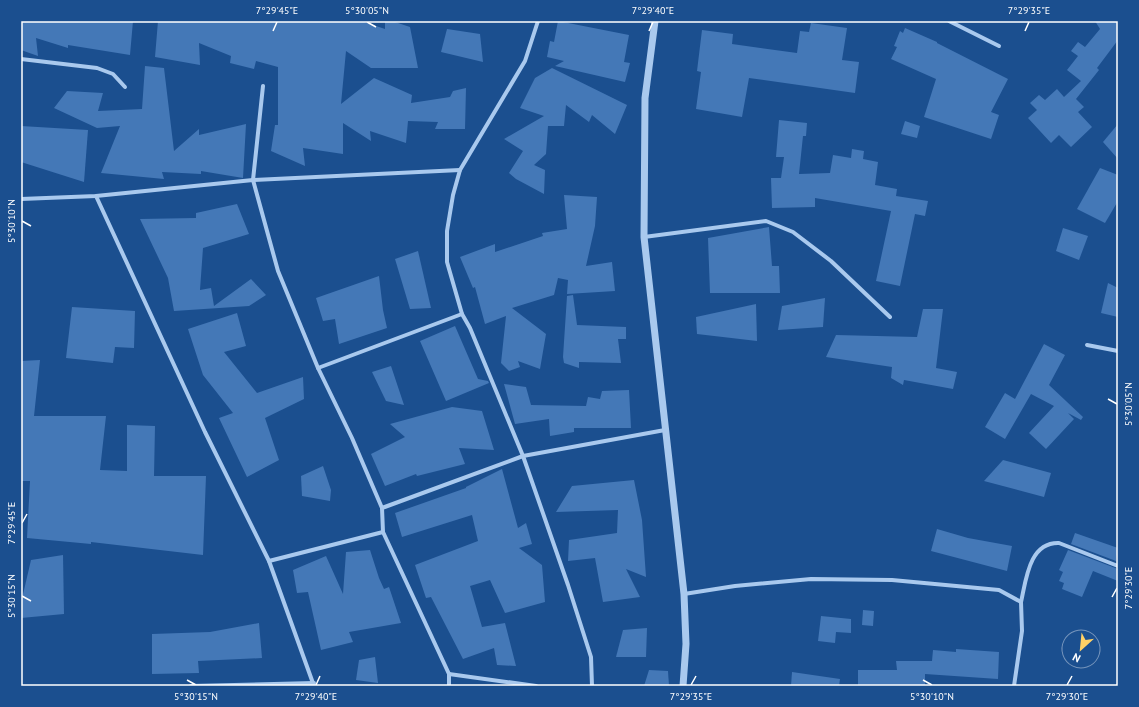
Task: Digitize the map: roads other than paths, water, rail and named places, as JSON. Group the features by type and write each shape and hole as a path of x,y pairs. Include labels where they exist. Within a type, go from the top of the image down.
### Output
{"street":[{"path":"538,21 525,61 460,170 453,195 446,231 447,262 462,314 470,328 523,456 568,585 591,657 592,686"},
{"path":"655,21 645,98 644,237 684,594 686,644 683,686"},
{"path":"949,21 999,46"},
{"path":"21,59 97,68 113,74 125,87"},
{"path":"264,86 254,180 278,271 318,368 352,438 382,508 383,532 449,674 450,686"},
{"path":"21,199 96,196 254,180 460,170"},
{"path":"96,196 205,432 269,561 314,685 191,686"},
{"path":"644,237 766,222 793,232 831,261 890,317"},
{"path":"318,368 462,314"},
{"path":"1087,345 1118,351"},
{"path":"382,508 523,456 665,430"},
{"path":"269,561 383,532"},
{"path":"1014,686 1022,632 1021,602 1029,564 1040,549 1052,543 1059,543 1118,566"},
{"path":"684,594 735,586 811,579 892,580 999,590 1021,602"},
{"path":"449,674 536,686"}]}
